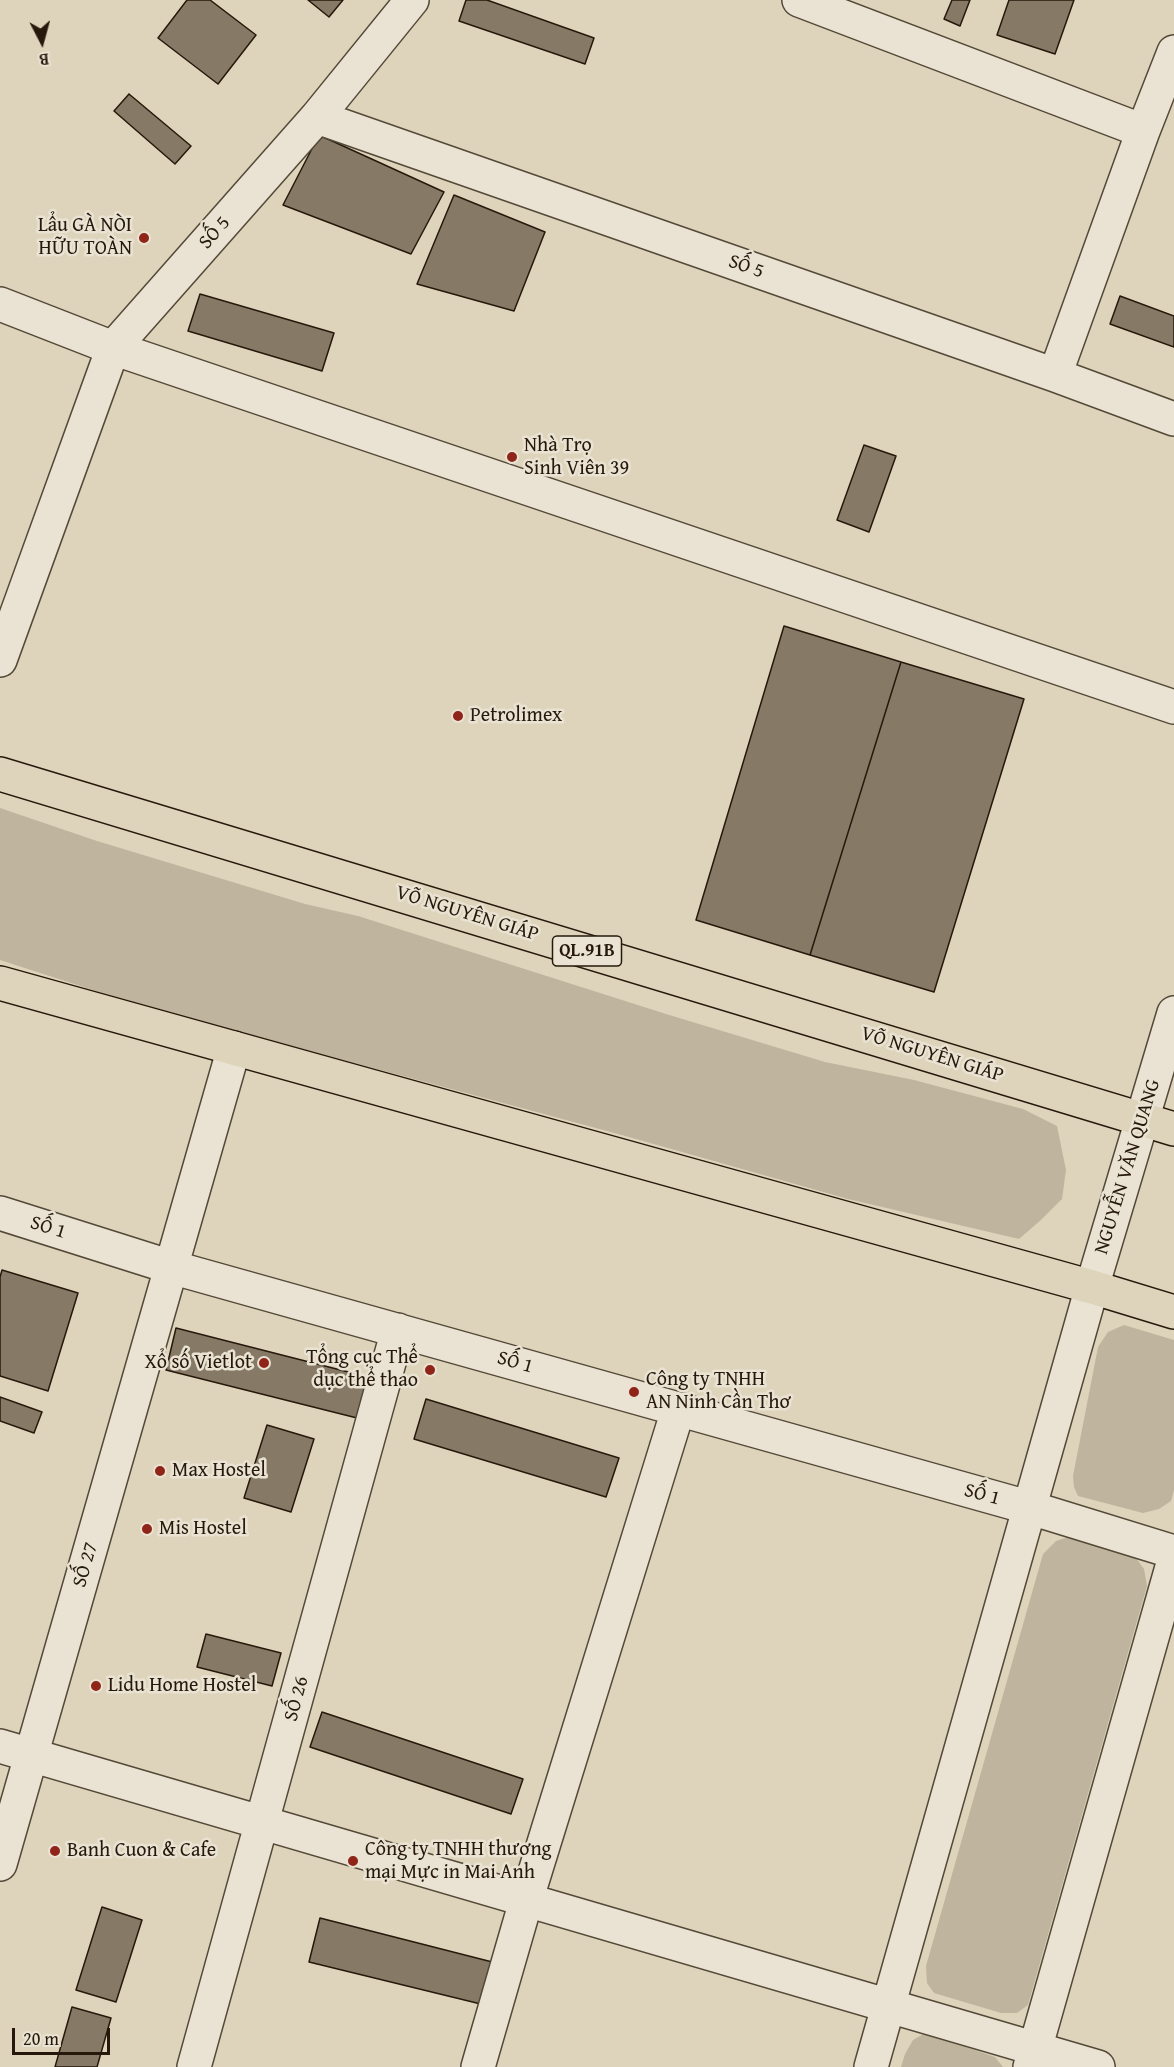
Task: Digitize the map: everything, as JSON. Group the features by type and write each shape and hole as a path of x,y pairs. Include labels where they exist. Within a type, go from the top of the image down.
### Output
{"highway":[{"name":"VÕ NGUYÊN GIÁP","path":"0,774 1174,1129"},
{"path":"0,983 1092,1287 1174,1312"}],"street":[{"name":"SỐ 5","path":"113,348 317,117 412,0"},
{"path":"799,0 1143,131"},
{"path":"1055,375 1174,52"},
{"name":"SỐ 5","path":"317,117 1055,375 1174,419"},
{"path":"0,304 113,348 1174,707"},
{"path":"0,660 113,348"},
{"name":"NGUYỄN VĂN QUANG","path":"871,2067 1092,1287 1174,1013"},
{"name":"SỐ 27","path":"0,1864 234,1048"},
{"name":"SỐ 1","path":"0,1213 171,1267 1030,1508 1174,1552"},
{"name":"SỐ 26","path":"195,2067 398,1330"},
{"path":"478,2067 526,1901 678,1410"},
{"path":"1032,2058 1174,1560"},
{"path":"0,1746 888,2006 1032,2058 1098,2067"}],"shaded area":[{"path":"0,808 97,841 305,904 358,916 825,1062 914,1080 1023,1109 1057,1126 1066,1170 1062,1199 1019,1239 848,1199 99,992 0,960"},
{"path":"1124,1325 1174,1340 1174,1490 1171,1501 1159,1509 1143,1513 1078,1496 1074,1487 1073,1476 1098,1347 1108,1332"},
{"path":"1074,1535 1136,1558 1144,1569 1147,1586 1028,2005 1017,2013 1001,2013 934,1993 927,1983 926,1966 1043,1554 1056,1541"},
{"path":"925,2033 995,2057 1003,2067 901,2067 913,2040"}],"building":[{"path":"187,0 210,0 256,35 218,84 158,38"},
{"path":"308,0 343,0 329,17"},
{"path":"466,0 487,0 594,38 585,64 459,21"},
{"path":"952,0 970,0 960,26 944,19"},
{"path":"1009,0 1074,0 1055,54 997,35"},
{"path":"129,94 191,146 175,164 114,111"},
{"path":"319,135 444,192 411,254 283,205"},
{"path":"454,195 545,232 514,311 417,284"},
{"path":"200,294 334,333 322,371 188,331"},
{"path":"1120,296 1174,316 1174,347 1110,324"},
{"path":"864,445 896,456 869,532 837,520"},
{"path":"784,626 901,662 810,955 696,920"},
{"path":"901,662 1024,699 934,992 810,955"},
{"path":"2,1270 78,1293 48,1391 0,1376 0,1277"},
{"path":"176,1328 368,1377 357,1418 166,1370"},
{"path":"0,1397 42,1412 34,1433 0,1421"},
{"path":"426,1399 619,1458 606,1497 414,1439"},
{"path":"267,1425 314,1439 291,1512 244,1498"},
{"path":"206,1634 281,1653 272,1686 197,1667"},
{"path":"322,1712 523,1779 511,1814 310,1747"},
{"path":"102,1907 142,1920 116,2002 76,1990"},
{"path":"320,1918 504,1965 493,2007 309,1962"},
{"path":"72,2007 111,2018 97,2067 55,2067"}],"place":[{"name":"Lẩu GÀ NÒI HỮU TOÀN","path":"144,238"},
{"name":"Nhà Trọ Sinh Viên 39","path":"512,457"},
{"name":"Petrolimex","path":"458,716"},
{"name":"Xổ số Vietlot","path":"264,1363"},
{"name":"Tổng cục Thể dục thể thao","path":"430,1370"},
{"name":"Công ty TNHH AN Ninh Cần Thơ","path":"634,1392"},
{"name":"Max Hostel","path":"160,1471"},
{"name":"Mis Hostel","path":"147,1529"},
{"name":"Lidu Home Hostel","path":"96,1686"},
{"name":"Banh Cuon & Cafe","path":"55,1851"},
{"name":"Công ty TNHH thương mại Mực in Mai Anh","path":"353,1861"}]}
